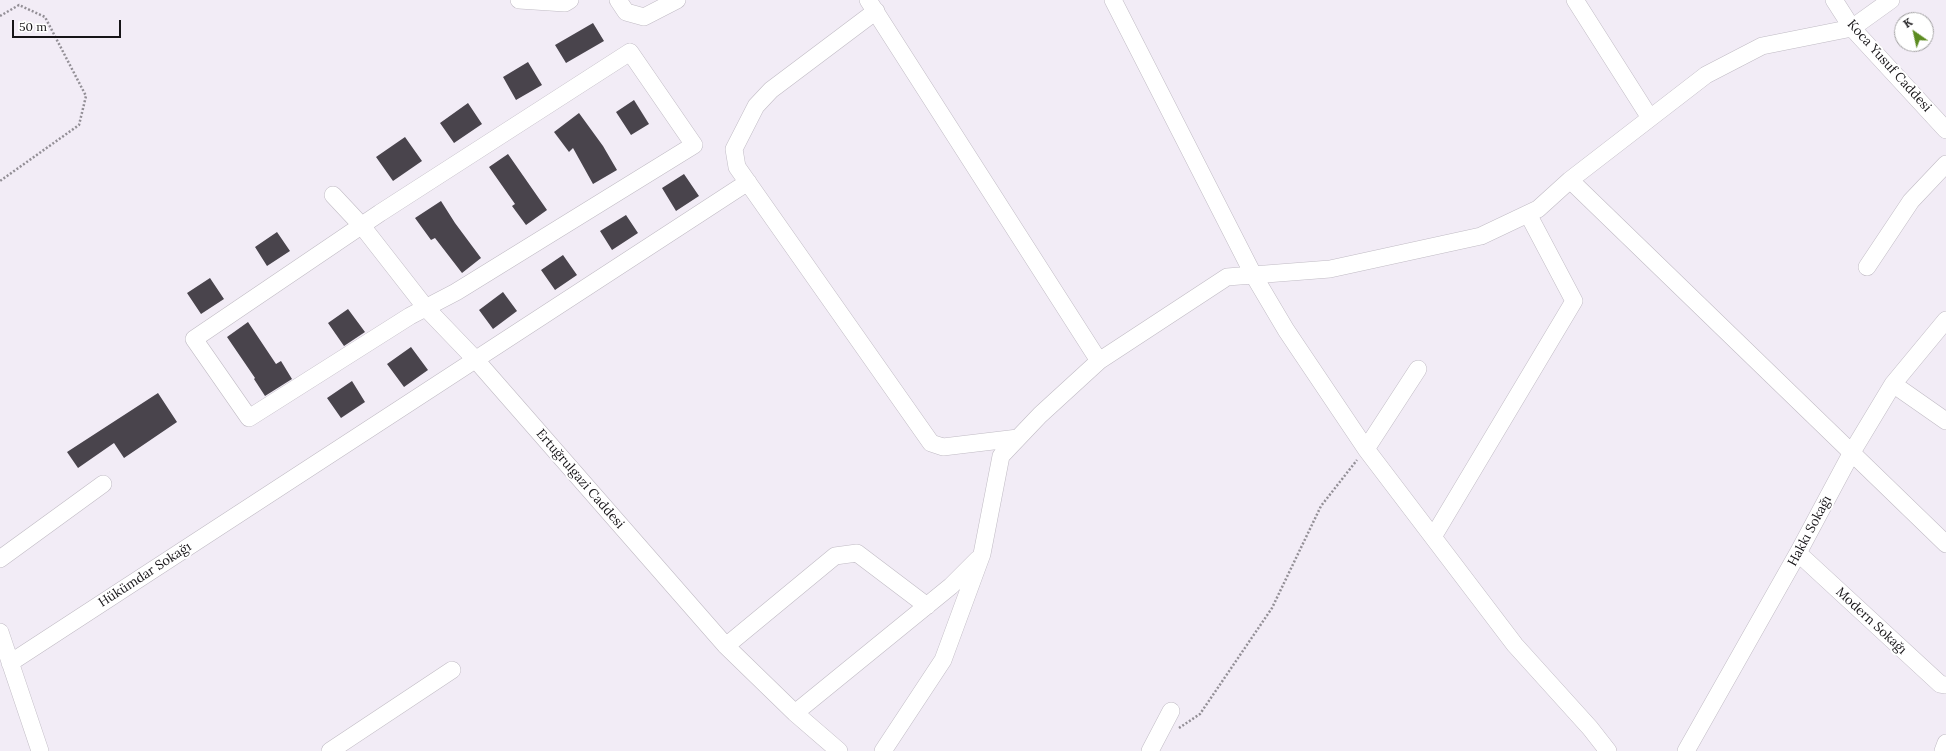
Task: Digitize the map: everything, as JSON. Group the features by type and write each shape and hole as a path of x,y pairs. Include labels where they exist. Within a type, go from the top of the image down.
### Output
{"street":[{"path":"519,0 565,2 570,0"},
{"path":"618,0 626,12 644,17 677,0"},
{"path":"1113,0 1254,276 1286,330 1366,448 1515,645 1600,747"},
{"path":"1575,0 1650,118"},
{"name":"Koca Yusuf Caddesi","path":"1834,0 1852,28 1945,126"},
{"path":"883,751 943,660 982,554 1001,456 1040,414 1099,361 1227,277 1330,269 1481,236 1538,209 1570,180 1706,75 1762,46 1852,28 1891,0"},
{"path":"1018,438 943,448 931,443 737,167 734,148 756,106 771,90 872,6 1099,361"},
{"path":"630,52 694,145 456,292 426,308 410,316 249,418 194,339 362,226 630,52"},
{"path":"1867,266 1911,201 1946,164"},
{"path":"1570,180 1946,544"},
{"name":"Hükümdar Sokağı","path":"10,663 748,182"},
{"name":"Ertuğrulgazi Caddesi","path":"333,195 362,226 426,308 476,360 726,646 795,713 839,751"},
{"path":"1433,536 1574,301 1528,214"},
{"name":"Hakkı Sokağı","path":"1686,751 1798,553 1852,452 1893,384 1946,320"},
{"path":"1366,448 1418,369"},
{"path":"1893,384 1946,421"},
{"path":"0,559 103,484"},
{"path":"726,646 835,556 857,553 927,606"},
{"name":"Modern Sokağı","path":"1798,553 1940,684 1946,685"},
{"path":"795,713 951,586 982,554"},
{"path":"0,632 40,751"},
{"path":"330,751 452,670"},
{"path":"1150,751 1171,711"},
{"path":"1943,751 1946,743"}],"path":[{"path":"0,16 19,5 46,18 86,96 79,125 0,181"},
{"path":"1159,733 1174,731 1183,727 1200,714 1272,608 1320,506 1366,448"}],"building":[{"path":"593,23 604,41 566,63 555,45"},
{"path":"528,62 542,85 516,100 503,77"},
{"path":"634,100 649,124 631,135 616,112"},
{"path":"468,103 482,124 454,143 440,123"},
{"path":"579,113 603,146 617,170 593,184 573,148 569,152 554,132"},
{"path":"405,137 422,161 393,181 376,157"},
{"path":"508,154 547,210 526,225 512,206 515,204 489,167"},
{"path":"684,174 699,196 676,211 662,188"},
{"path":"441,201 481,258 462,273 435,238 431,240 415,218"},
{"path":"626,215 638,233 612,250 600,231"},
{"path":"277,232 290,251 267,266 255,247"},
{"path":"563,255 577,275 555,290 541,270"},
{"path":"210,278 224,299 201,314 187,293"},
{"path":"503,292 517,311 493,329 479,310"},
{"path":"348,309 365,332 344,346 328,323"},
{"path":"248,322 276,364 281,361 292,379 265,396 254,379 255,378 227,337"},
{"path":"411,347 428,370 404,387 387,364"},
{"path":"352,381 365,402 341,418 327,398"},
{"path":"158,393 177,422 124,458 114,443 78,468 67,452"}]}
